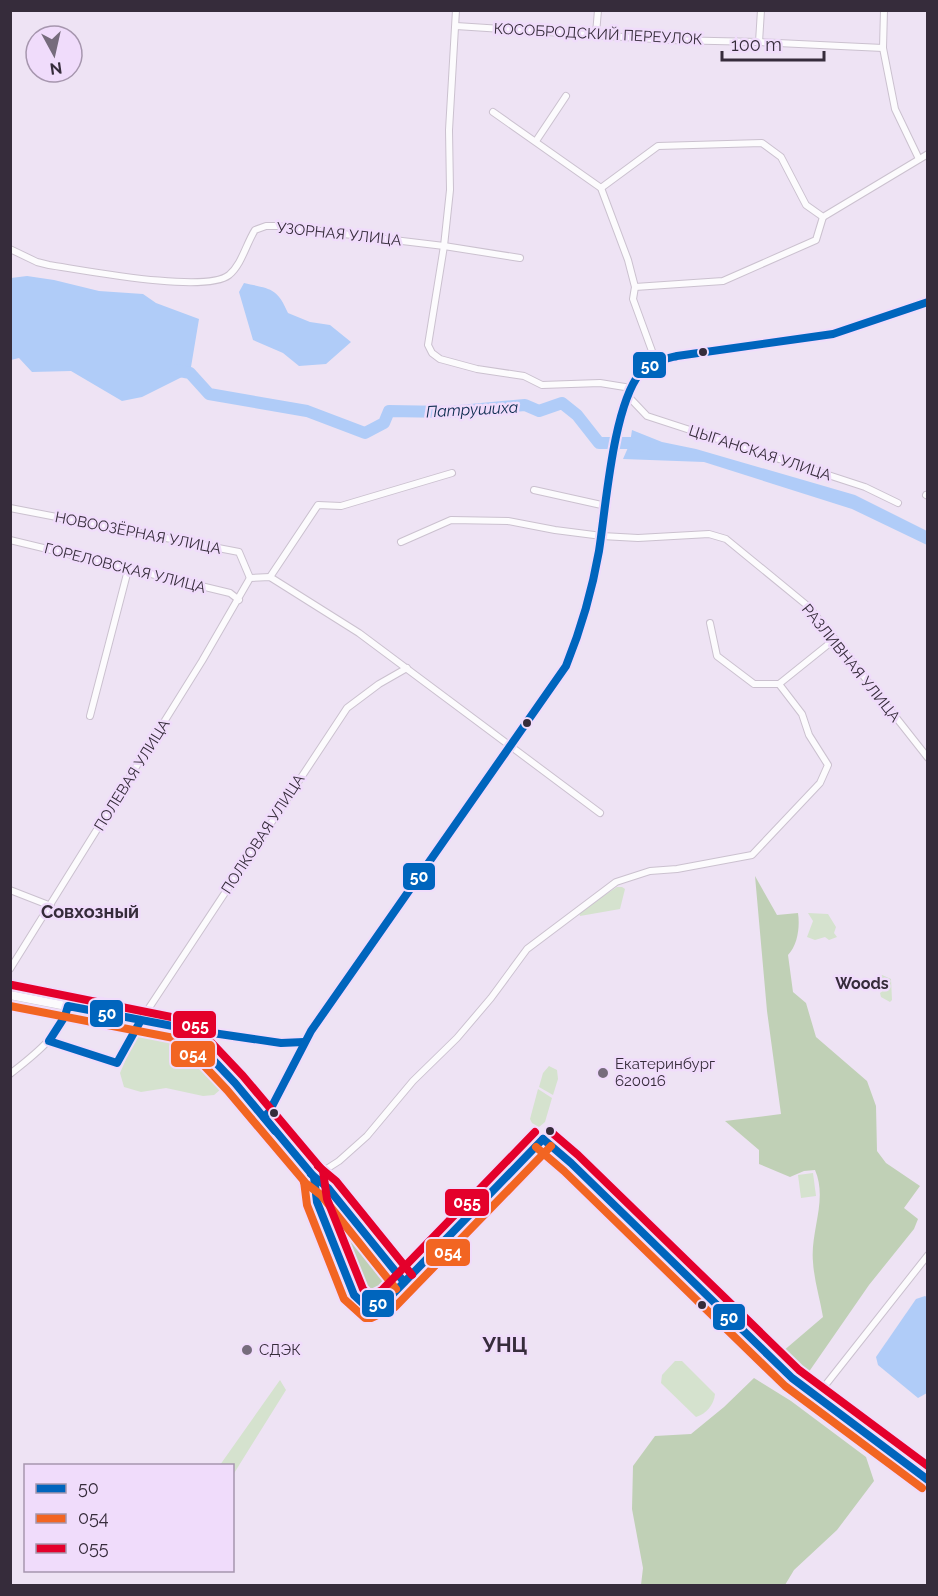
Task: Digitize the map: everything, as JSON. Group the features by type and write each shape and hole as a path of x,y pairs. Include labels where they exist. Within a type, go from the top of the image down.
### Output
{"street":[{"path":"456,10 448,130 450,190 444,246 428,345 432,353 440,359 477,369 524,376 542,385 600,383 631,388"},
{"path":"596,34 598,10"},
{"path":"759,42 760,10"},
{"path":"884,10 883,48 895,110 919,159"},
{"name":"КОСОБРОДСКИЙ ПЕРЕУЛОК","path":"456,26 670,40 883,48"},
{"path":"536,141 566,96"},
{"path":"493,112 601,188 627,260 635,287 633,299 656,362"},
{"path":"601,188 658,146 762,143 782,157 806,205 823,217"},
{"path":"635,287 723,281 816,240 823,217 927,154"},
{"name":"УЗОРНАЯ УЛИЦА","path":"10,249 36,262 49,265 151,280 204,283 229,275 236,267 255,230 266,226 444,246 520,258"},
{"path":"264,1117 269,1112 304,1042 566,666 579,637 602,536 623,409 631,388 641,372 656,362 703,351 833,334 927,302"},
{"name":"ЦЫГАНСКАЯ УЛИЦА","path":"628,396 647,416 865,487 898,503"},
{"path":"270,577 318,505 340,506 452,473"},
{"path":"534,490 606,506"},
{"name":"НОВООЗЁРНАЯ УЛИЦА","path":"10,507 238,552 250,578"},
{"name":"РАЗЛИВНАЯ УЛИЦА","path":"401,542 451,520 508,521 602,536 638,538 709,534 726,539 809,607 927,758"},
{"name":"ГОРЕЛОВСКАЯ УЛИЦА","path":"10,540 230,593 238,600"},
{"path":"90,716 128,570"},
{"path":"250,578 270,577 359,633 600,813"},
{"name":"ПОЛЕВАЯ УЛИЦА","path":"10,969 51,906 250,578"},
{"path":"710,623 717,656 754,684 778,684 835,639"},
{"name":"ПОЛКОВАЯ УЛИЦА","path":"141,1020 347,708 379,684 407,668"},
{"path":"314,1177 339,1161 367,1136 413,1081 457,1038 527,949 616,882 650,871 688,867 752,855 820,783 828,765 809,735 802,714 778,684"},
{"path":"10,890 51,906"},
{"path":"10,995 184,1029 281,1043 304,1042"},
{"path":"10,1074 49,1041 66,1016 68,1006"},
{"path":"184,1029 221,1067 314,1177 328,1188 404,1282"},
{"path":"314,1177 317,1203 354,1295 369,1308 388,1299 543,1139 571,1163 792,1378 927,1480"},
{"path":"816,1396 927,1256"}],"green space":[{"path":"755,876 777,915 798,913 798,935 788,955 793,992 806,1003 816,1037 867,1081 876,1106 877,1151 886,1163 920,1186 904,1208 918,1219 914,1229 869,1285 806,1376 784,1358 782,1352 823,1317 813,1262 820,1193 819,1181 815,1170 804,1171 790,1177 759,1164 759,1150 725,1121 781,1114 767,1011"},
{"path":"617,887 625,889 620,909 580,916 579,912"},
{"path":"808,913 828,914 836,927 834,933 837,937 829,940 825,937 815,940 807,937 813,921"},
{"path":"882,975 891,979 892,1000 890,1002 881,997 880,993 883,988 877,987"},
{"path":"148,1027 169,1029 222,1078 221,1089 214,1095 203,1096 166,1088 141,1092 124,1087 120,1073 138,1031"},
{"path":"549,1066 557,1070 558,1079 553,1095 539,1087 543,1073"},
{"path":"538,1089 552,1098 545,1122 539,1127 530,1119"},
{"path":"813,1173 816,1196 801,1198 798,1175"},
{"path":"326,1191 392,1277 391,1288 379,1299 368,1298 360,1289 322,1194"},
{"path":"750,1344 790,1382 787,1385 746,1347"},
{"path":"675,1361 682,1361 715,1394 711,1405 700,1416 696,1417 661,1383 662,1375"},
{"path":"754,1378 791,1401 866,1457 874,1481 837,1530 794,1570 785,1585 641,1585 643,1568 632,1509 633,1466 655,1436 691,1434"},
{"path":"280,1380 286,1390 234,1473 234,1464 221,1464"},
{"path":"803,1394 914,1477 913,1482 803,1399 801,1396"}],"water":[{"path":"27,276 99,291 143,294 156,303 199,319 190,373 142,397 122,401 71,371 32,372 19,358 11,360 11,278"},
{"path":"244,283 272,290 280,298 288,313 310,322 330,325 351,342 326,364 299,366 283,353 253,340 239,292"},
{"path":"632,430 662,442 696,449 855,495 927,531 927,545 852,509 704,462 623,459 630,443"},
{"path":"925,1296 928,1298 927,1393 918,1398 878,1365 876,1357 916,1299"}],"waterway":[{"name":"Патрушиха","path":"175,370 190,373 209,394 307,411 365,433 384,423 389,411 449,412 525,405 539,411 562,403 577,415 599,443 630,443 645,446"}],"transit line":[{"name":"50","path":"264,1117 269,1112 311,1031 566,666 593,581 617,432 631,389 643,369 677,356 833,334 928,302"},
{"name":"055","path":"12,985 191,1021 243,1076 323,1171 327,1199 363,1289 370,1296 382,1290 535,1132"},
{"name":"054","path":"10,1006 179,1039 227,1090 304,1181 307,1205 344,1299 365,1318 371,1318 395,1307 551,1146"},
{"name":"50","path":"141,1020 117,1063 49,1041 65,1016 68,1006 199,1031 281,1043 304,1042"},
{"name":"50","path":"184,1029 235,1083 275,1131"},
{"name":"50","path":"264,1117 314,1177 317,1202 354,1295 368,1308 388,1299 543,1139"},
{"name":"055","path":"550,1131 578,1155 799,1370 928,1466"},
{"name":"50","path":"543,1139 571,1163 792,1378 928,1480"},
{"name":"054","path":"536,1147 564,1171 785,1386 922,1488"},
{"name":"055","path":"318,1166 336,1181 412,1275"},
{"name":"50","path":"311,1174 328,1188 404,1282"},
{"name":"054","path":"304,1182 321,1195 396,1289"}],"place":[{"name":"Екатеринбург 620016","path":"603,1073"},
{"name":"СДЭК","path":"247,1350"}],"district":[{"name":"Совхозный","path":"90,912"},
{"name":"Woods","path":"862,983"},
{"name":"УНЦ","path":"505,1345"}]}
